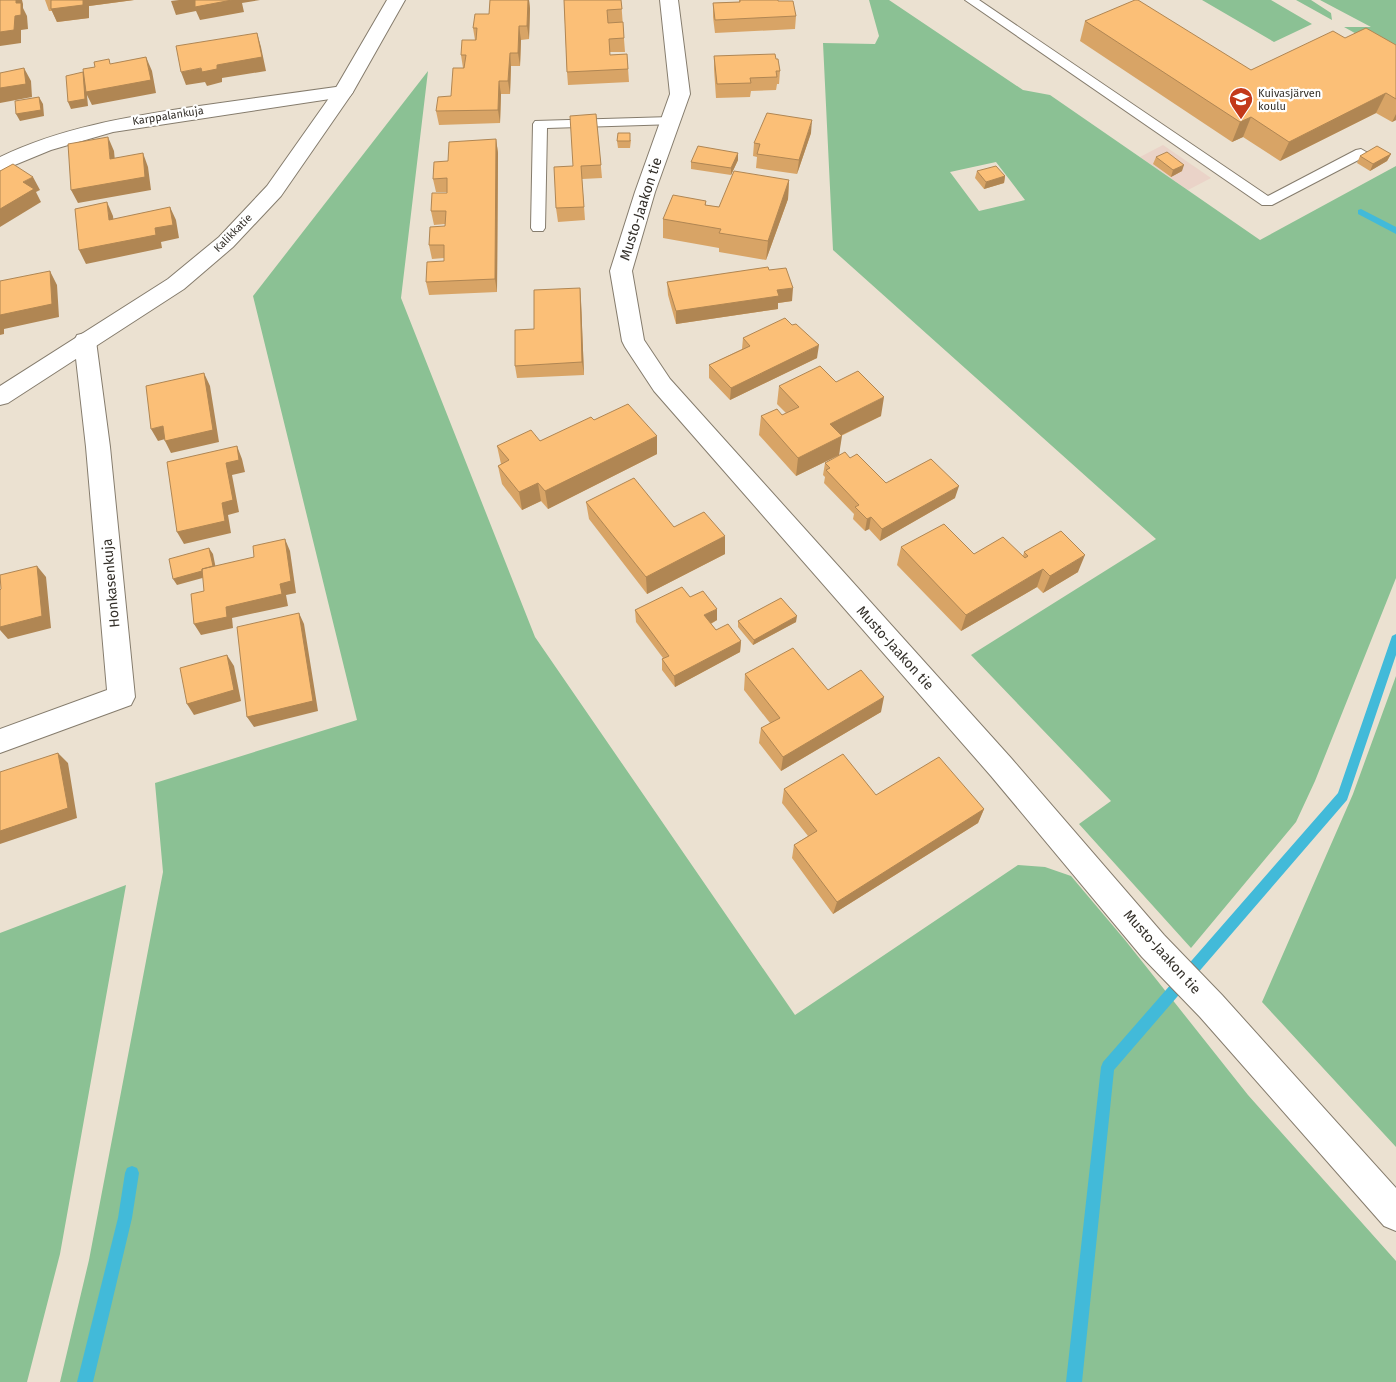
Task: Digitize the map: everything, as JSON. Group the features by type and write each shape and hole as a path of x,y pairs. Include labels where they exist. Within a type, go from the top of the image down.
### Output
{"street":[{"name":"Kalikkatie","path":"0,397 176,284 226,242 274,191 343,92 396,0"},
{"name":"Musto-Jaakon tie","path":"669,0 680,94 645,192 620,272 634,341 662,385 1001,767 1153,946 1211,1006 1396,1214"},
{"name":"Karppalankuja","path":"0,165 28,150 82,132 222,108 343,92"},
{"name":"Honkasenkuja","path":"0,741 121,697 98,447 85,341"}],"lane":[{"path":"971,0 1267,202 1361,153"},
{"path":"538,228 540,124 671,121"}],"shaded area":[{"path":"1163,145 1211,178 1188,190 1140,157"}],"green space":[{"path":"869,0 889,0 1023,90 1050,95 1260,240 1396,166 1396,578 1315,781 1296,822 1191,948 1079,824 1111,801 971,655 1156,539 833,250 823,43 875,44 879,36","holes":["996,162 1025,200 979,211 950,172"]},
{"path":"1202,0 1271,0 1312,24 1274,42"},
{"path":"1296,0 1311,0 1331,13 1332,20"},
{"path":"1320,0 1396,0 1396,56 1344,27 1371,27"},
{"path":"428,71 401,298 535,637 795,1015 1018,865 1045,867 1071,876 1125,940 1248,1095 1396,1261 1396,1382 60,1382 89,1260 163,872 155,783 357,720 253,296"},
{"path":"1396,676 1396,1147 1262,1002 1353,794"},
{"path":"126,885 60,1254 27,1382 0,1382 0,933"}],"building":[{"path":"0,0 16,0 16,3 21,3 21,15 15,16 14,30 0,32"},
{"path":"51,0 83,0 83,5 51,9"},
{"path":"195,0 232,0 195,7"},
{"path":"490,0 528,0 527,26 519,26 518,53 510,53 508,81 499,81 498,110 436,111 438,97 451,96 453,68 464,68 466,55 461,55 462,40 476,40 477,28 473,28 475,14 489,14"},
{"path":"564,0 621,0 622,9 607,10 608,23 623,22 624,38 609,39 610,55 627,54 628,69 567,72"},
{"path":"740,0 793,1 796,16 715,20 713,3 740,2"},
{"path":"1138,0 1251,70 1333,31 1345,38 1366,28 1396,45 1396,99 1386,93 1289,142 1251,117 1240,122 1085,21"},
{"path":"257,33 262,57 217,65 217,69 202,72 201,68 181,72 176,46"},
{"path":"775,54 780,71 776,71 777,77 750,78 751,83 717,84 714,56"},
{"path":"146,57 151,80 86,92 83,69 95,67 94,62 109,59 110,64"},
{"path":"24,68 26,84 0,88 0,73"},
{"path":"83,72 85,99 68,102 66,76"},
{"path":"39,97 41,110 16,114 15,101"},
{"path":"767,113 812,120 799,160 757,154 760,144 754,143"},
{"path":"596,114 601,165 581,166 584,207 556,208 554,167 573,166 570,116"},
{"path":"618,133 630,133 630,141 617,141"},
{"path":"108,137 110,159 143,153 145,177 71,190 68,144"},
{"path":"496,139 495,279 426,282 427,262 444,261 444,245 429,245 430,227 445,226 446,211 431,211 432,193 447,193 447,178 433,179 434,162 448,161 449,142"},
{"path":"698,146 738,153 731,168 691,162"},
{"path":"1377,146 1391,154 1373,164 1360,156"},
{"path":"1167,152 1184,165 1173,170 1156,157"},
{"path":"13,164 33,177 23,182 34,189 0,209 0,171"},
{"path":"996,166 1005,176 986,182 977,171"},
{"path":"734,171 789,180 768,241 719,233 721,229 663,219 673,195 706,201 705,205 719,207"},
{"path":"107,202 109,220 170,207 173,225 155,228 156,235 79,250 75,209"},
{"path":"768,267 769,270 786,268 793,288 777,290 779,296 676,311 667,282"},
{"path":"50,271 52,304 0,315 0,281"},
{"path":"580,288 582,362 515,366 515,330 534,329 534,290"},
{"path":"785,318 792,325 796,324 819,345 731,388 709,365 750,346 743,338"},
{"path":"820,366 836,382 858,371 884,397 830,424 842,436 798,458 761,416 777,409 782,415 799,407 779,386"},
{"path":"204,373 213,430 165,441 163,426 151,429 146,386"},
{"path":"628,404 657,436 545,491 538,483 519,492 498,466 509,460 497,446 531,430 540,441 591,417 594,420"},
{"path":"237,446 239,460 226,463 233,500 222,503 225,521 177,532 167,462"},
{"path":"845,452 850,458 857,454 886,483 931,459 959,486 882,529 871,517 867,519 855,507 859,505 826,470 830,468 825,463"},
{"path":"634,478 674,527 704,512 725,536 646,577 586,502"},
{"path":"944,524 974,554 1003,537 1025,558 1028,556 1024,552 1061,531 1085,555 1050,576 1043,569 966,615 901,547"},
{"path":"285,539 291,581 280,584 282,594 226,607 227,617 194,624 191,594 204,591 202,569 254,557 253,546"},
{"path":"209,548 213,566 173,579 169,559"},
{"path":"37,566 42,616 0,627 0,575"},
{"path":"682,587 690,597 703,591 717,609 704,615 716,630 728,624 741,641 674,676 662,659 669,656 635,610"},
{"path":"781,598 797,616 754,640 738,621"},
{"path":"299,613 313,701 247,717 237,627"},
{"path":"793,648 828,690 861,670 884,697 783,757 761,728 780,718 745,674"},
{"path":"227,655 234,690 187,704 180,668"},
{"path":"58,753 68,808 0,831 0,772"},
{"path":"843,754 876,795 939,757 984,809 837,902 794,845 817,831 784,789"}],"waterway":[{"path":"1361,212 1396,231"},
{"path":"1074,1382 1108,1067 1343,796 1396,639"},
{"path":"85,1382 125,1218 132,1173"}],"place":[{"name":"Kuivasjärven koulu","path":"1241,120"}]}
